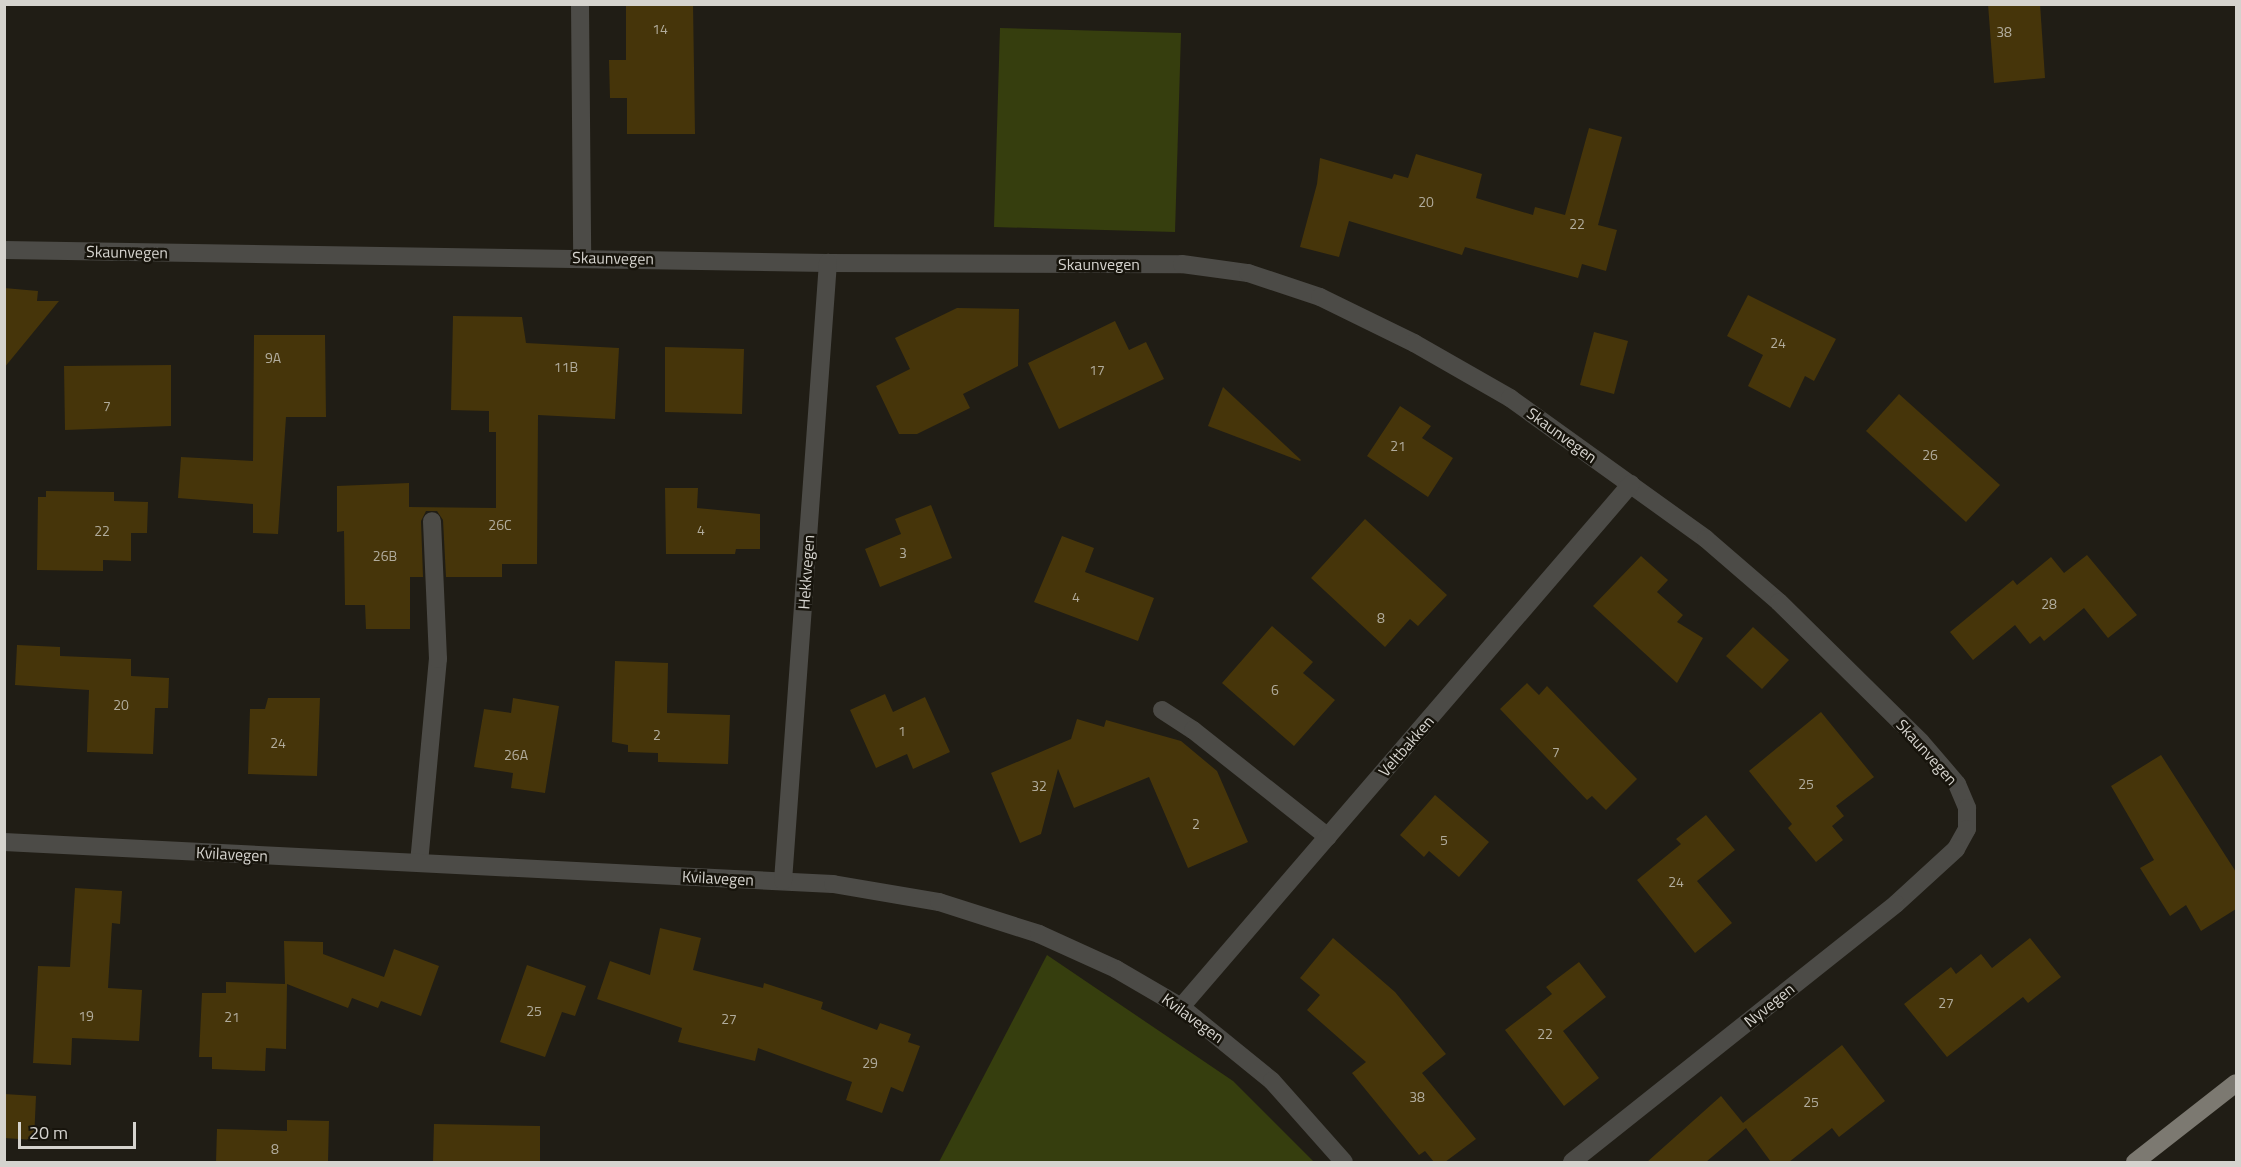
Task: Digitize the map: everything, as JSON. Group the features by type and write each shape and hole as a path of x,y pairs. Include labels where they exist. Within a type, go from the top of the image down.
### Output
{"main road":[{"path":"2135,1162 2236,1083"}],"street":[{"path":"580,4 582,258"},
{"name":"Skaunvegen","path":"4,250 828,263 1182,264 1248,273 1320,297 1414,343 1510,398 1706,539 1779,602 1921,742 1965,798 1968,818 1961,842"},
{"name":"Hekkvegen","path":"783,881 828,263"},
{"name":"Veltbakken","path":"1181,1008 1631,484"},
{"path":"419,863 438,658 432,521"},
{"path":"1162,710 1193,730 1328,837"},
{"name":"Kvilavegen","path":"4,842 783,881 872,889 985,914 1116,969 1181,1008 1272,1081 1344,1162"},
{"name":"Nyvegen","path":"1572,1162 1896,904 1961,842"}],"green space":[{"path":"1000,28 1181,33 1175,232 994,227"},
{"path":"1047,955 1233,1081 1314,1162 939,1162"}],"building":[{"path":"626,4 693,4 695,134 627,134 627,98 610,98 609,60 626,60"},
{"path":"1988,4 2040,4 2045,78 1994,83"},
{"path":"1589,128 1622,137 1598,225 1617,230 1606,271 1582,264 1578,278 1465,247 1462,255 1349,221 1339,257 1300,247 1317,184 1320,158 1392,179 1394,174 1408,178 1416,154 1482,174 1476,198 1533,215 1535,207 1565,215"},
{"path":"4,288 38,291 37,301 59,301 4,368"},
{"path":"1748,295 1836,339 1814,381 1805,376 1790,408 1748,386 1763,355 1727,336"},
{"path":"957,308 1019,309 1018,366 963,394 970,408 917,434 899,434 876,386 910,369 895,338"},
{"path":"453,316 522,317 526,343 619,348 615,419 538,415 537,564 502,564 502,577 446,577 443,520 437,511 426,511 421,521 423,577 410,577 410,629 366,629 365,605 345,605 344,531 337,532 337,486 409,483 409,507 496,508 496,432 489,432 489,411 451,410"},
{"path":"1115,321 1129,350 1146,342 1164,379 1059,429 1028,363"},
{"path":"1594,332 1628,341 1614,394 1580,385"},
{"path":"254,335 325,335 326,417 286,417 278,534 253,533 253,504 178,498 181,457 253,461"},
{"path":"665,347 744,349 742,414 665,412"},
{"path":"171,365 171,426 65,430 64,366"},
{"path":"1223,387 1301,460 1208,426"},
{"path":"1899,394 2000,485 1966,522 1866,431"},
{"path":"1400,406 1431,426 1422,438 1453,458 1428,497 1367,456"},
{"path":"665,488 698,488 697,508 760,514 760,549 736,549 735,554 666,554"},
{"path":"46,491 114,492 114,501 148,502 147,533 131,533 131,561 103,560 103,571 37,570 38,497 46,497"},
{"path":"931,505 952,558 880,587 865,549 901,534 895,519"},
{"path":"1365,519 1447,595 1418,626 1410,619 1385,647 1311,578"},
{"path":"1062,536 1094,548 1085,572 1154,598 1138,641 1034,602"},
{"path":"2087,555 2137,615 2108,638 2084,608 2044,641 2040,636 2030,644 2015,625 1973,660 1950,632 2013,580 2017,585 2051,557 2064,573"},
{"path":"1641,556 1668,580 1657,592 1683,615 1677,622 1703,638 1677,683 1593,606"},
{"path":"1272,626 1313,662 1303,673 1335,700 1294,746 1222,683"},
{"path":"1753,627 1789,660 1762,689 1726,656"},
{"path":"17,645 60,647 60,656 131,659 131,676 169,678 168,708 155,708 153,754 87,752 89,690 15,685"},
{"path":"615,661 668,663 667,713 730,715 728,764 658,762 658,753 628,752 628,745 612,742"},
{"path":"1527,683 1539,695 1547,686 1637,779 1606,810 1592,796 1587,800 1500,709"},
{"path":"885,694 893,712 925,697 950,752 913,769 907,754 876,768 850,710"},
{"path":"268,698 320,698 317,776 248,774 250,709 265,709"},
{"path":"513,698 559,706 545,793 511,788 513,773 474,767 484,709 511,713"},
{"path":"1821,712 1874,777 1836,806 1844,816 1832,826 1843,840 1816,862 1788,828 1792,824 1749,771"},
{"path":"1077,719 1104,727 1106,720 1181,741 1217,771 1248,842 1188,868 1149,777 1074,808 1058,769 1041,834 1020,843 991,773 1071,739"},
{"path":"2161,755 2236,872 2236,909 2201,931 2186,905 2170,916 2140,868 2154,860 2111,786"},
{"path":"1435,795 1489,842 1459,877 1429,851 1424,857 1400,835"},
{"path":"1706,815 1735,850 1697,881 1732,923 1695,953 1637,880 1681,844 1676,839"},
{"path":"75,888 122,891 120,924 112,923 108,988 142,990 139,1041 72,1038 71,1065 33,1063 38,966 70,967"},
{"path":"660,928 701,938 693,970 763,988 764,983 823,1002 821,1009 877,1030 880,1023 911,1034 908,1042 920,1046 903,1092 891,1087 882,1113 846,1100 852,1082 758,1048 755,1061 678,1042 682,1028 597,999 610,961 650,975"},
{"path":"1333,938 1395,992 1446,1054 1422,1073 1476,1139 1445,1162 1434,1162 1425,1151 1419,1155 1352,1073 1366,1062 1307,1010 1320,995 1300,978"},
{"path":"2030,938 2061,977 2028,1003 2023,997 1947,1057 1904,1004 1951,967 1956,974 1981,954 1992,968"},
{"path":"284,941 323,942 323,954 384,977 394,949 439,966 421,1016 381,1001 378,1008 352,998 348,1008 287,984 286,1049 266,1048 265,1071 212,1069 212,1057 199,1057 202,993 226,993 226,982 285,984"},
{"path":"1579,962 1606,997 1563,1031 1599,1078 1564,1106 1505,1030 1552,994 1546,987"},
{"path":"527,965 586,986 575,1016 562,1012 545,1057 500,1042"},
{"path":"1842,1045 1885,1101 1839,1137 1832,1128 1789,1162 1771,1162 1746,1128 1706,1162 1647,1162 1721,1096 1743,1123"},
{"path":"4,1094 36,1096 34,1140 4,1138"},
{"path":"287,1120 329,1121 328,1162 216,1162 217,1129 287,1131"},
{"path":"434,1124 540,1126 540,1162 433,1162"}]}
